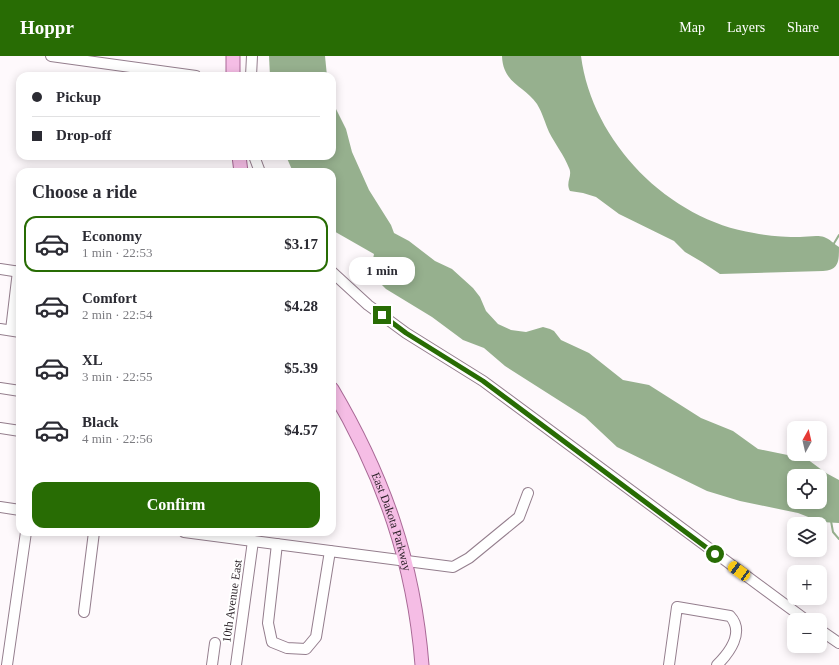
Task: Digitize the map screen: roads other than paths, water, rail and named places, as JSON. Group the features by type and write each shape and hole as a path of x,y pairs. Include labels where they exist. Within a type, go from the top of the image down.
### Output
{"main road":[{"path":"233,56 233,72"},
{"name":"East Dakota Parkway","path":"336,396 352,423 375,472 398,532 419,626 422,665"}],"street":[{"path":"51,56 167,72"},
{"path":"251,72 252,56"},
{"path":"0,269 16,272"},
{"path":"336,276 368,305 406,333 483,381 797,613"},
{"path":"0,329 16,331"},
{"path":"0,388 16,390"},
{"path":"0,428 16,430"},
{"path":"215,536 453,567 469,558 518,517 528,493"},
{"path":"0,507 16,509"},
{"path":"495,537 497,524"},
{"path":"7,665 25,536"},
{"path":"84,612 94,536"},
{"name":"10th Avenue East","path":"236,665 253,541"},
{"path":"277,544 268,623 272,642 287,648 306,649 316,637 330,551"},
{"path":"671,665 677,607 730,616 735,621 737,626 737,634 726,656 717,665"},
{"path":"827,634 839,642"},
{"path":"212,665 215,644"}],"waterway":[{"path":"833,245 839,235"},
{"path":"831,521 833,532 839,539"}]}
